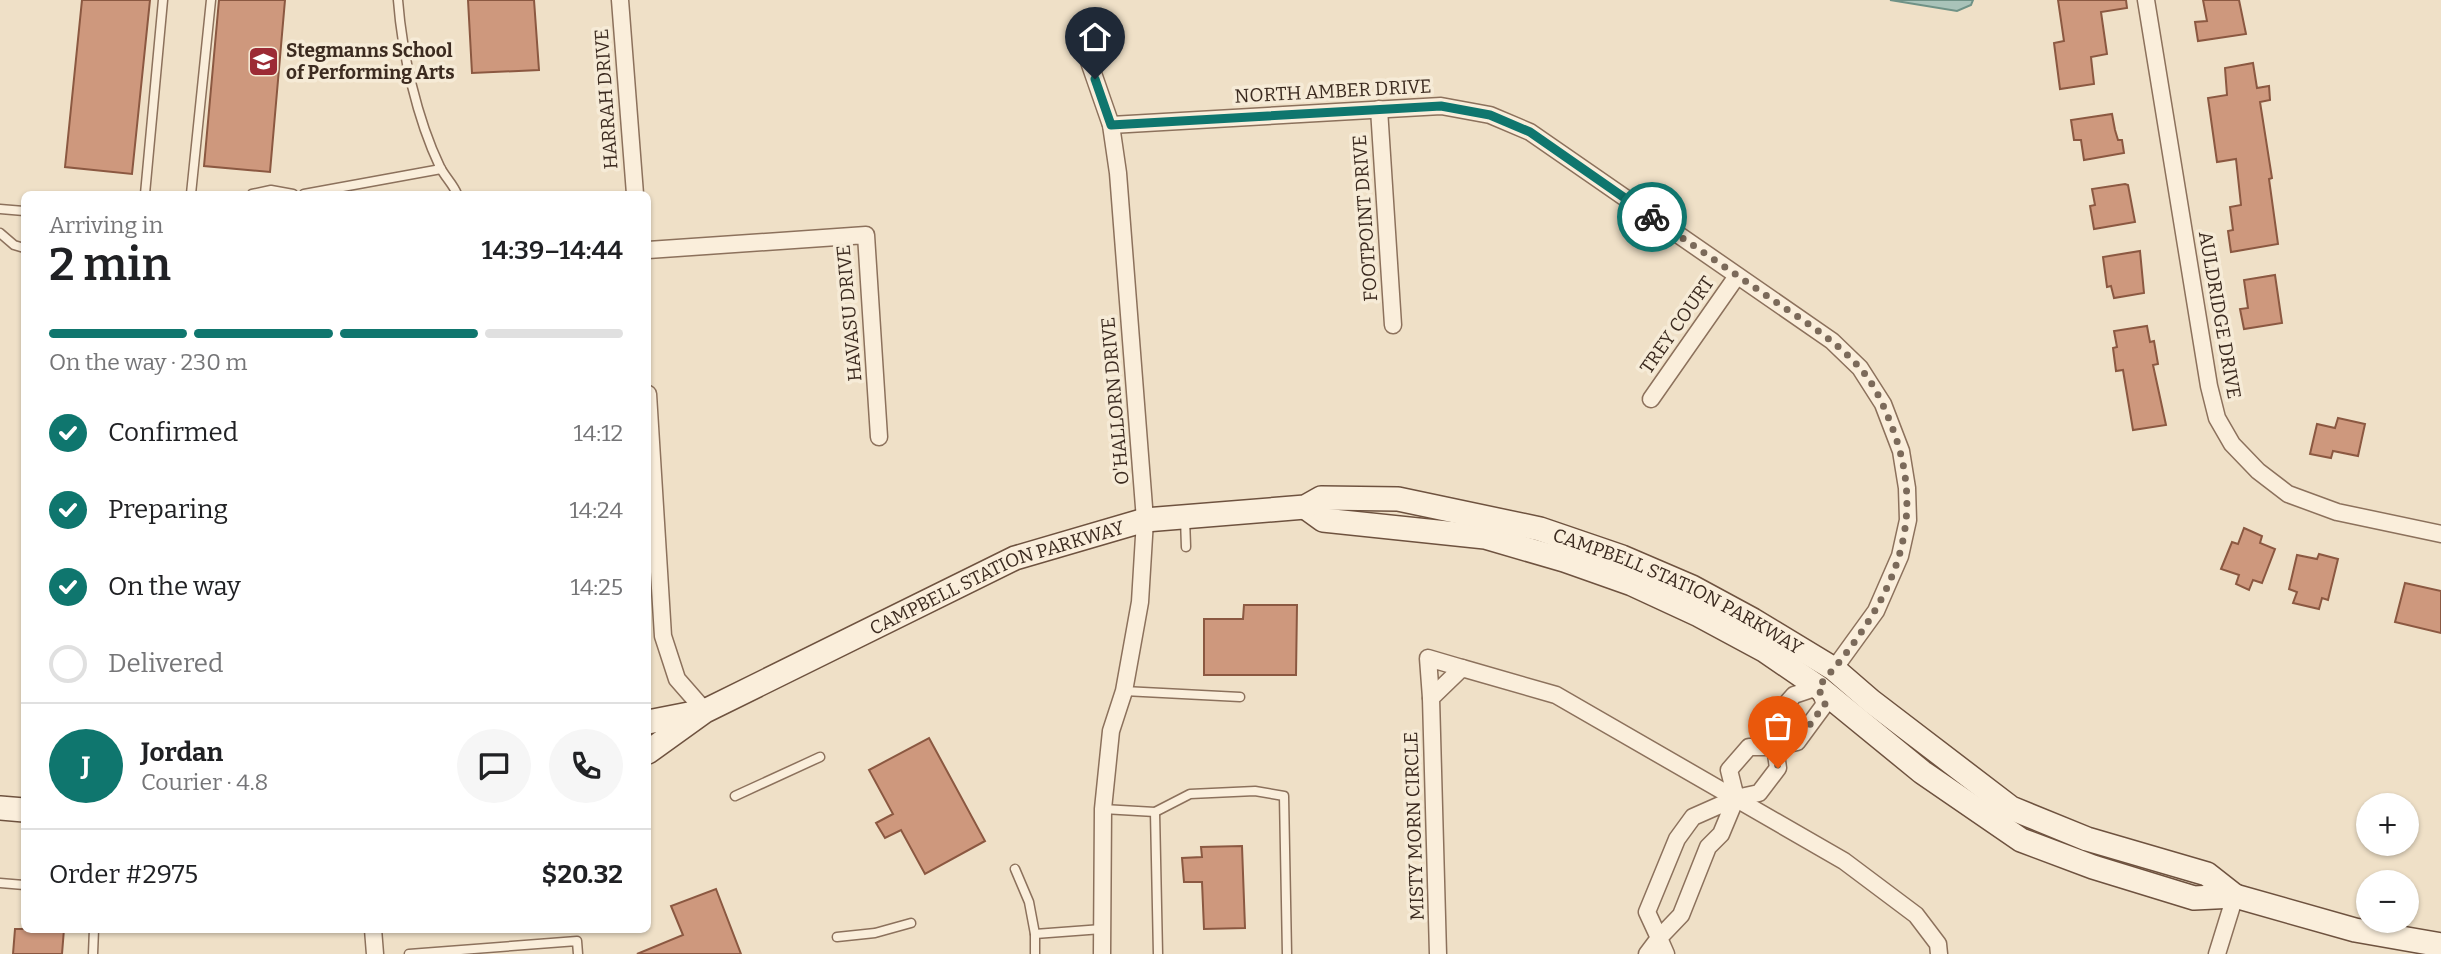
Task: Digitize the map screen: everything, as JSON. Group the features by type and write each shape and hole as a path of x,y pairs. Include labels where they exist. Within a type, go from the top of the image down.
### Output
{"street":[{"name":"HARRAH DRIVE","path":"620,0 635,191"},
{"name":"AULDRIDGE DRIVE","path":"2146,0 2209,386 2217,418 2232,444 2258,471 2288,494 2337,512 2441,534"},
{"name":"O'HALLORN DRIVE","path":"1087,56 1111,125 1118,173 1146,520 1140,602 1124,691 1111,731 1102,809 1102,954"},
{"name":"NORTH AMBER DRIVE","path":"1111,125 1441,106 1490,115 1530,132 1832,341 1860,368 1883,404 1901,450 1908,488 1908,520 1900,556 1876,611 1834,669"},
{"name":"FOOTPOINT DRIVE","path":"1379,109 1393,325"},
{"name":"HAVASU DRIVE","path":"651,250 866,235 879,437"},
{"name":"TREY COURT","path":"1651,399 1737,276"},
{"path":"651,442 663,636 677,679 705,711"},
{"name":"CAMPBELL STATION PARKWAY","path":"651,750 705,711 1014,558 1146,520 1305,507 1321,498 1398,499 1540,529 1622,556 1692,587 1754,620 1834,669 1871,701 2011,808 2087,839 2207,874 2235,896"},
{"name":"CAMPBELL STATION PARKWAY","path":"1305,507 1323,520 1485,537 1632,584 1764,650 1818,687 1922,772 2021,840 2093,867 2194,898 2235,896 2355,930 2441,945"},
{"name":"MISTY MORN CIRCLE","path":"1438,954 1428,659 1556,695 1736,798 1844,861 1916,915 1938,944 1939,954"},
{"path":"1431,698 1462,668"},
{"path":"1666,954 1647,912 1677,839 1693,817 1736,798 1759,793 1778,768 1769,723 1794,695 1818,687 1834,669"},
{"path":"1647,954 1681,915 1708,847 1721,834 1736,798 1729,770 1749,747 1775,747 1797,742 1825,704 1818,687"},
{"name":"CAMPBELL STATION PARKWAY","path":"651,721 705,711"},
{"path":"0,808 21,810"},
{"path":"2217,954 2235,896"},
{"path":"373,933 375,954"}],"lane":[{"path":"145,191 163,0"},
{"path":"191,191 211,0"},
{"path":"398,0 420,115 441,169 455,191"},
{"path":"320,191 441,169"},
{"path":"0,209 21,211"},
{"path":"0,233 14,245 21,247"},
{"path":"1185,517 1186,547"},
{"path":"1124,691 1240,697"},
{"path":"735,796 820,757"},
{"path":"1102,809 1156,812 1190,794 1255,791 1284,796 1287,954"},
{"path":"1156,812 1158,954"},
{"path":"1015,869 1029,902 1035,934 1035,954"},
{"path":"0,883 21,885"},
{"path":"837,937 875,933 911,923"},
{"path":"1035,934 1102,929"},
{"path":"93,954 94,933"},
{"path":"409,954 577,941 578,954"}],"shaded area":[{"path":"1890,0 1973,0 1971,5 1957,11"}],"building":[{"path":"82,0 150,0 132,174 65,167"},
{"path":"219,0 285,0 270,172 204,166"},
{"path":"468,0 534,0 539,70 472,73"},
{"path":"2058,0 2126,0 2127,8 2101,12 2107,54 2091,57 2094,84 2060,89 2054,43 2064,41"},
{"path":"2203,0 2239,0 2246,34 2198,41 2195,22 2207,21"},
{"path":"2253,63 2257,88 2269,86 2270,100 2260,102 2272,178 2269,179 2278,244 2231,252 2228,231 2233,230 2230,207 2241,205 2236,159 2217,162 2208,98 2227,95 2225,68"},
{"path":"2112,114 2124,153 2084,160 2081,140 2074,140 2071,120"},
{"path":"2128,185 2135,222 2094,229 2090,206 2095,205 2092,189"},
{"path":"2140,251 2144,293 2114,298 2111,286 2107,287 2103,257"},
{"path":"2275,275 2282,323 2244,329 2240,309 2248,308 2244,280"},
{"path":"2147,326 2150,342 2154,341 2158,364 2153,365 2166,425 2133,430 2123,370 2116,371 2113,348 2117,347 2114,331"},
{"path":"2338,418 2365,424 2358,456 2333,451 2331,458 2310,454 2317,424 2335,428"},
{"path":"2244,528 2262,536 2260,543 2275,549 2262,583 2253,580 2249,590 2236,584 2239,575 2221,569 2232,542 2238,544"},
{"path":"2319,554 2338,559 2328,600 2322,598 2319,609 2293,603 2297,592 2289,589 2297,555 2317,559"},
{"path":"2405,583 2441,591 2441,633 2395,622"},
{"path":"1244,605 1297,605 1296,675 1204,675 1204,619 1243,619"},
{"path":"929,738 985,841 925,874 901,830 885,838 876,823 893,814 869,770"},
{"path":"1242,846 1245,928 1204,929 1202,882 1184,882 1182,858 1202,857 1201,847"},
{"path":"716,889 741,954 637,954 683,935 671,906"},
{"path":"15,929 21,929 21,933 64,933 62,954 13,954"}],"way so far":[{"path":"1652,217 1832,341 1860,368 1872,386 1883,404 1901,450 1908,488 1908,520 1900,556 1876,611 1818,687 1825,704 1797,742 1775,747 1778,768"}],"place":[{"name":"Stegmanns School of Performing Arts","path":"263,61"}],"route":[{"path":"1095,79 1111,125 1441,106 1490,115 1530,132 1652,217"}]}
